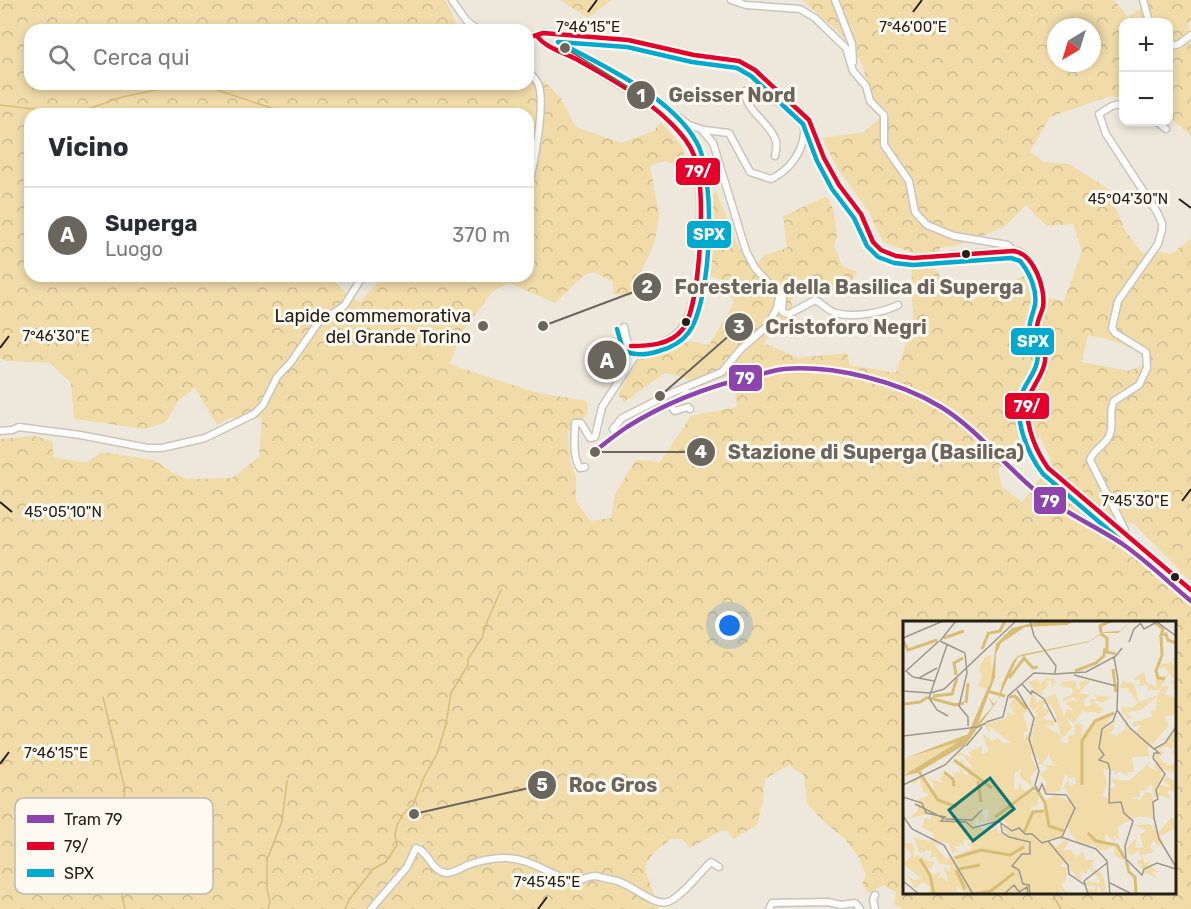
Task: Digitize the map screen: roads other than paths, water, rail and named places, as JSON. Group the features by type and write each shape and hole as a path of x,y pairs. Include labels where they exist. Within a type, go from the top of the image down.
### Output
{"street":[{"path":"452,0 471,24"},
{"path":"731,0 746,5 800,9 816,18 846,48 854,71 866,86 870,101 884,115 884,145 909,181 915,212 927,225 954,236 1008,245 1013,251"},
{"path":"835,0 852,44 854,71"},
{"path":"1143,0 1148,18"},
{"path":"534,37 543,33 628,40 694,55 739,61 755,70 813,128 818,146 839,185 861,214 873,242 881,250 896,256 913,258 1020,252 1030,262 1044,295 1037,332 1045,352 1045,360 1028,396 1026,407 1040,458 1048,468 1191,590"},
{"path":"1173,46 1191,35"},
{"path":"537,36 543,43 573,57 657,111 679,130 691,148 697,164 700,267 694,297 681,330 666,341 641,347 626,343 624,327"},
{"path":"534,79 539,85 540,100 534,150"},
{"path":"775,156 776,142 765,123 747,103 745,91 750,89 770,97 803,118"},
{"path":"1119,104 1099,114 1107,134 1158,212 1162,223 1158,244 1118,301 1112,328 1115,333 1146,352 1147,368 1139,386 1114,401 1110,416 1110,436 1090,460 1129,536"},
{"path":"657,111 666,108 689,125 710,132 729,133 750,172 771,178 787,170 792,162 804,135 803,118"},
{"path":"1162,126 1166,129"},
{"path":"613,429 622,418 722,372 741,349 767,326 777,308 779,298 777,292 755,267 746,251 713,143 701,129"},
{"path":"0,431 18,427 80,435 147,448 205,438 254,414 262,405 277,377 291,362 318,323 344,306 359,282"},
{"path":"777,292 782,293 783,313 789,314 815,300 829,310 845,314 877,313 898,305"},
{"path":"585,467 580,468 574,455 575,423 581,423 590,438 595,437 602,407 641,347"},
{"path":"684,388 687,393 672,406 675,411 688,407 690,409"},
{"path":"371,909 407,867 416,848 422,850 440,871 449,873 469,864 493,859 518,859 571,881 595,876 625,883 651,899 661,902 669,902 677,896 711,862 719,867"},
{"path":"874,909 875,895"},
{"path":"769,909 774,902 828,902 841,905 855,903 860,909"}],"waterway":[{"path":"91,108 122,97 155,90"},
{"path":"218,90 271,108"},
{"path":"0,105 25,108"},
{"path":"345,909 349,900 373,869 386,862 397,845 395,835 397,825 403,814 413,805 425,775 437,754 446,724 451,693 468,665 468,659 482,638 501,590"},
{"path":"103,697 125,789 124,798"},
{"path":"268,909 270,901 267,889 267,860 282,821 287,781"},
{"path":"123,894 125,909"},
{"path":"1052,894 1061,909"}],"tram line":[{"name":"79","path":"591,454 627,427 657,410 688,396 737,380 780,370 803,368 844,372 886,382 924,398 954,416 1036,491 1121,543 1191,601"}],"place":[{"name":"Geisser Nord","path":"565,48"},
{"name":"Lapide commemorativa del Grande Torino","path":"483,326"},
{"name":"Foresteria della Basilica di Superga","path":"543,326"},
{"name":"Superga","path":"607,360"},
{"name":"Cristoforo Negri","path":"660,396"},
{"name":"Stazione di Superga (Basilica)","path":"595,452"},
{"name":"Roc Gros","path":"414,814"}]}
